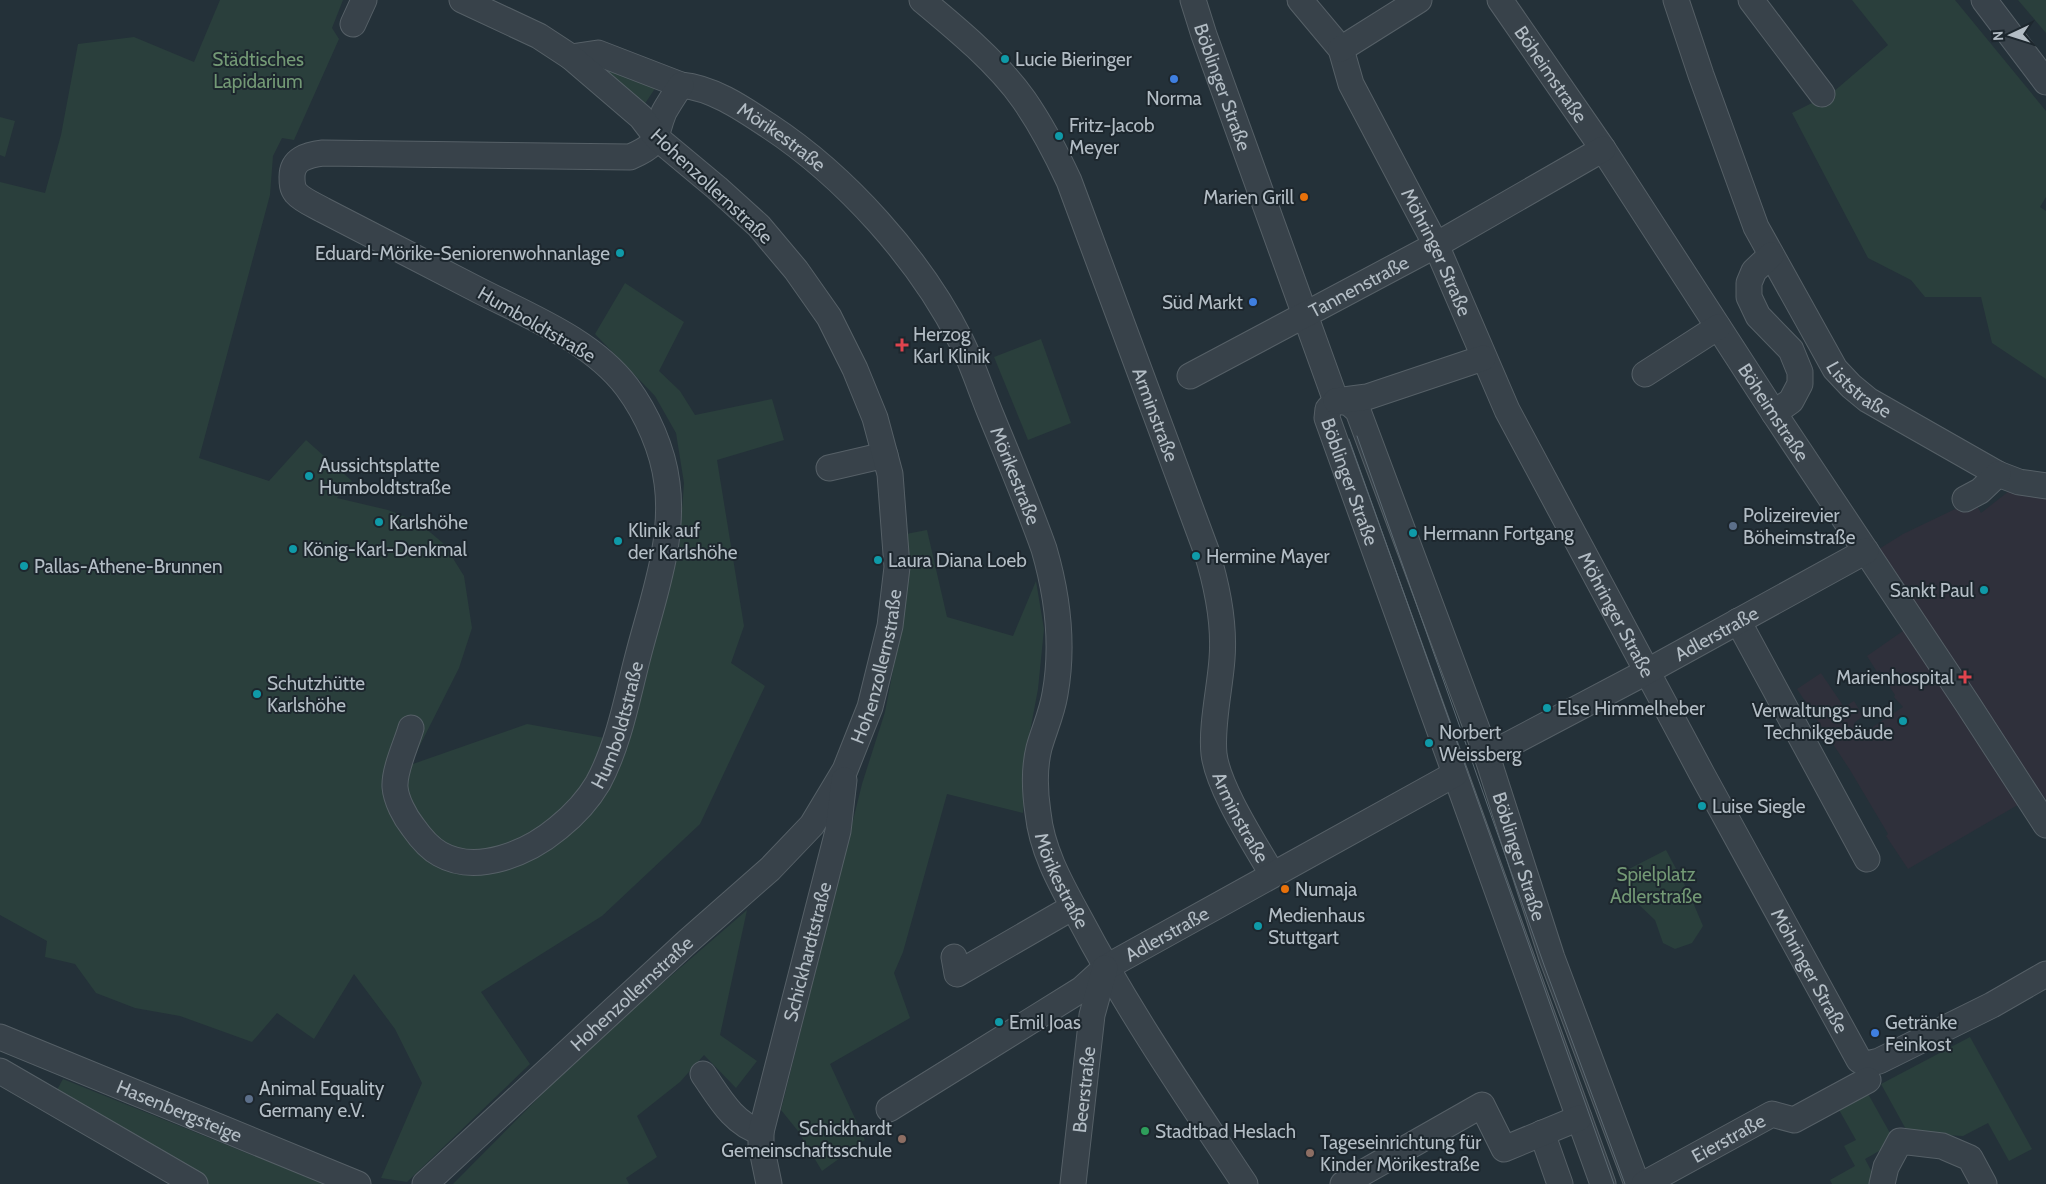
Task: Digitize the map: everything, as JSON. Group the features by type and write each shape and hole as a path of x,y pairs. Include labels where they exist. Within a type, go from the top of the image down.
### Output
{"street":[{"path":"353,24 364,0"},
{"path":"462,0 539,36 570,57"},
{"name":"Arminstraße","path":"922,0 984,54 1023,98 1049,138 1069,181 1206,550 1217,586 1222,622 1222,657 1214,735 1216,766 1228,795 1272,874"},
{"name":"Böblinger Straße","path":"1193,0 1336,401"},
{"path":"1341,49 1419,0"},
{"name":"Böheimstraße","path":"1500,0 1603,149 1774,413 2046,825"},
{"name":"Liststraße","path":"1676,0 1756,227 1835,369 1851,386 1879,407 1998,474 2019,482 2046,486"},
{"path":"1751,0 1822,94"},
{"path":"1984,0 2046,82"},
{"name":"Möhringer Straße","path":"1317,17 1341,49 1351,84 1436,245 1507,410 1866,1072"},
{"name":"Mörikestraße","path":"570,57 598,53 680,85 694,86 731,102 816,159 894,239 929,289 961,341 1032,517 1051,571 1060,619 1061,656 1055,696 1038,750 1036,778 1038,813 1044,844 1054,871 1105,968 1244,1184"},
{"name":"Hohenzollernstraße","path":"425,1184 792,848 812,825 845,770 870,707 890,626 897,567 890,474 875,418 855,369 829,317 796,270 759,226 657,138 641,117 570,57"},
{"path":"657,138 664,113 680,85"},
{"name":"Humboldtstraße","path":"412,728 400,763 395,787 406,817 420,837 440,854 460,861 484,862 512,854 557,829 579,808 597,784 613,749 626,704 666,548 669,515 667,483 659,449 645,415 627,387 605,364 551,327 323,210 298,195 292,184 295,164 308,155 323,153 630,157 646,150 657,138"},
{"name":"Tannenstraße","path":"1190,376 1436,245 1603,149"},
{"name":"Liststraße","path":"1771,255 1754,271 1749,283 1749,297 1758,316 1791,350 1798,367 1800,384 1791,401 1774,413"},
{"path":"1645,374 1718,326"},
{"path":"1336,401 1367,397 1483,358"},
{"name":"Böblinger Straße","path":"1603,1184 1327,418 1328,409 1336,401 1349,402 1358,411 1487,756 1552,958 1637,1184"},
{"path":"829,468 885,455"},
{"path":"1965,499 1980,491 1998,474"},
{"name":"Adlerstraße","path":"1487,756 1648,671 1866,551"},
{"path":"1738,621 1867,858"},
{"name":"Schickhardtstraße","path":"769,1184 761,1145 761,1132 838,831 845,770"},
{"name":"Adlerstraße","path":"889,1109 1082,989 1105,968 1455,774"},
{"path":"954,957 957,974 1073,907"},
{"name":"Beerstraße","path":"1073,1184 1092,1015 1105,968"},
{"name":"Eierstraße","path":"1644,1184 1772,1114 1794,1120 1879,1062 2046,974"},
{"name":"Hasenbergsteige","path":"0,1037 358,1184"},
{"path":"0,1071 195,1184"},
{"path":"703,1074 735,1118 750,1129 761,1132"},
{"path":"1343,1184 1482,1105 1504,1148 1579,1118"},
{"path":"1542,1133 1560,1184"},
{"path":"1882,1184 1886,1167 1900,1141 1942,1146 1970,1158 1984,1184"}],"shaded area":[{"name":"Marienhospital","path":"2009,491 2046,493 2046,800 2040,792 1908,869 1886,836 1888,834 1850,770 1797,689 1821,673 1844,707 1854,701 1863,716 1854,723 1862,734 1903,707 1894,697 1895,695 1879,670 1877,672 1867,656 1923,617 1879,549 1903,534 1974,500 1981,513"}],"green space":[{"name":"Städtisches Lapidarium","path":"220,0 343,0 332,28 339,39 294,140 282,138 273,156 270,195 199,458 269,481 306,440 352,481 337,498 388,510 418,522 444,544 464,576 472,628 459,668 410,765 527,724 627,742 679,551 684,483 676,433 655,396 595,334 625,283 684,322 659,371 680,391 695,415 772,399 784,440 717,460 744,626 731,663 765,686 700,824 602,916 481,992 530,1064 407,1182 381,1178 422,1083 395,1029 354,974 314,1039 277,1013 252,1042 180,1016 135,1008 96,993 75,964 45,957 47,941 0,915 0,182 45,193 61,135 78,44 134,37 194,62"},
{"path":"1852,0 1955,0 2046,111 2046,197 2040,207 2046,211 2046,379 1992,343 1981,297 1925,297 1911,280 1868,258 1792,113 1832,93 1888,45"},
{"path":"2018,0 2046,0 2046,33"},
{"path":"606,67 656,87 644,105 605,70"},
{"path":"0,117 15,121 5,157 0,155"},
{"path":"1041,339 1071,423 1028,440 994,357"},
{"path":"927,530 947,617 1013,636 1036,581 1044,629 1038,689 1028,742 1023,813 947,794 903,952 894,973 910,1018 830,1064 865,1140 822,1171 798,1131 781,1110 862,784 885,712 905,608 906,534"},
{"name":"Spielplatz Adlerstraße","path":"1666,850 1689,893 1703,926 1692,943 1675,949 1663,943 1655,920 1635,901 1625,871"},
{"path":"747,910 720,1035 757,1061 736,1088 704,1055 680,1082 637,1116 657,1157 626,1178 629,1184 453,1184 591,1045"},
{"path":"1970,1037 2032,1149 2009,1161 1988,1123 1963,1136 1908,1133 1881,1084"},
{"path":"63,1079 324,1184 203,1184 53,1097"},
{"path":"1867,1092 1895,1142 1865,1159 1876,1180 1869,1184 1832,1184 1830,1180 1855,1166 1844,1146 1856,1140 1838,1108"}],"tram line":[{"path":"1357,436 1544,965 1625,1184"},
{"path":"1349,439 1614,1184"}],"place":[{"name":"Lucie Bieringer","path":"1005,59"},
{"name":"Norma","path":"1174,79"},
{"name":"Fritz-Jacob Meyer","path":"1059,136"},
{"name":"Marien Grill","path":"1304,197"},
{"name":"Eduard-Mörike-Seniorenwohnanlage","path":"620,253"},
{"name":"Süd Markt","path":"1253,302"},
{"name":"Herzog Karl Klinik","path":"902,345"},
{"name":"Aussichtsplatte Humboldtstraße","path":"309,476"},
{"name":"Karlshöhe","path":"379,522"},
{"name":"Polizeirevier Böheimstraße","path":"1733,526"},
{"name":"Hermann Fortgang","path":"1413,533"},
{"name":"Klinik auf der Karlshöhe","path":"618,541"},
{"name":"König-Karl-Denkmal","path":"293,549"},
{"name":"Hermine Mayer","path":"1196,556"},
{"name":"Laura Diana Loeb","path":"878,560"},
{"name":"Pallas-Athene-Brunnen","path":"24,566"},
{"name":"Sankt Paul","path":"1984,590"},
{"name":"Marienhospital","path":"1965,677"},
{"name":"Schutzhütte Karlshöhe","path":"257,694"},
{"name":"Else Himmelheber","path":"1547,708"},
{"name":"Verwaltungs- und Technikgebäude","path":"1903,721"},
{"name":"Norbert Weissberg","path":"1429,743"},
{"name":"Luise Siegle","path":"1702,806"},
{"name":"Numaja","path":"1285,889"},
{"name":"Medienhaus Stuttgart","path":"1258,926"},
{"name":"Emil Joas","path":"999,1022"},
{"name":"Getränke Feinkost","path":"1875,1033"},
{"name":"Animal Equality Germany e.V.","path":"249,1099"},
{"name":"Stadtbad Heslach","path":"1145,1131"},
{"name":"Schickhardt Gemeinschaftsschule","path":"902,1139"},
{"name":"Tageseinrichtung für Kinder Mörikestraße","path":"1310,1153"}]}
